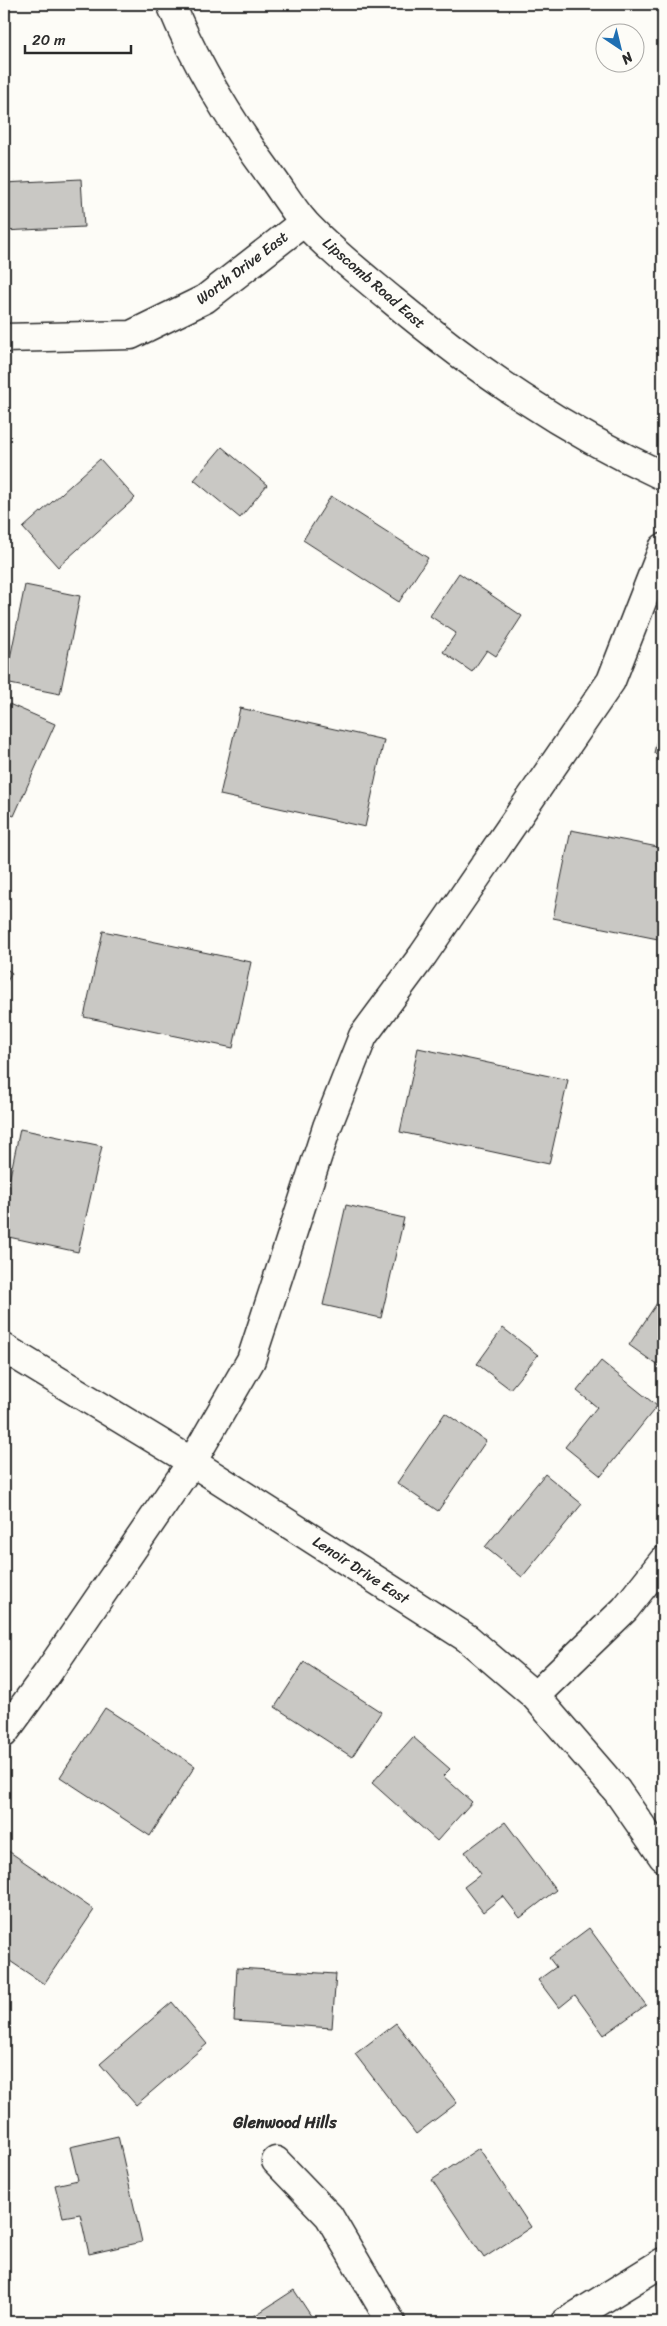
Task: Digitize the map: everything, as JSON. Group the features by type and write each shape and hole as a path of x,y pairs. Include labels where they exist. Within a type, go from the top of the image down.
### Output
{"street":[{"name":"Lipscomb Road East","path":"171,4 183,34 244,139 304,222 362,275 459,354 545,414 598,444 663,476"},
{"name":"Worth Drive East","path":"4,338 131,335 205,299 304,222"},
{"path":"4,1733 47,1674 192,1462 250,1360 327,1127 363,1036 439,932 611,681 663,548"},
{"name":"Lenoir Drive East","path":"4,1348 192,1462 467,1638 535,1696 617,1791 663,1857"},
{"path":"535,1696 625,1608 663,1561"},
{"path":"276,2161 329,2216 391,2322"},
{"path":"566,2322 663,2262"}],"building":[{"path":"81,179 84,227 4,231 4,183"},
{"path":"222,447 267,485 240,518 194,480"},
{"path":"100,459 135,498 58,567 23,528"},
{"path":"331,496 428,558 399,602 303,540"},
{"path":"459,573 522,616 496,656 487,650 472,672 443,652 456,633 430,616"},
{"path":"25,585 80,596 60,694 5,683"},
{"path":"9,704 55,724 14,816 4,812 4,716"},
{"path":"240,708 384,740 365,827 220,795"},
{"path":"663,712 663,755 654,753"},
{"path":"571,830 663,848 663,940 553,918"},
{"path":"103,931 251,962 233,1048 84,1017"},
{"path":"4,967 12,973 4,986"},
{"path":"418,1048 568,1080 549,1164 400,1132"},
{"path":"20,1129 102,1146 78,1252 4,1236 4,1205"},
{"path":"346,1205 404,1218 381,1318 323,1305"},
{"path":"663,1294 663,1369 629,1345"},
{"path":"503,1328 538,1355 510,1389 477,1364"},
{"path":"601,1361 657,1406 601,1476 565,1447 597,1407 577,1391"},
{"path":"445,1413 486,1441 438,1511 397,1483"},
{"path":"545,1474 582,1504 522,1577 485,1547"},
{"path":"304,1662 381,1712 352,1757 275,1707"},
{"path":"105,1708 195,1766 150,1836 60,1777"},
{"path":"413,1737 450,1769 443,1776 472,1802 437,1841 372,1783"},
{"path":"505,1822 556,1890 520,1918 503,1896 483,1912 464,1887 481,1874 465,1852"},
{"path":"4,1848 94,1910 44,1984 4,1957"},
{"path":"589,1928 646,2005 604,2035 575,1995 559,2008 538,1980 556,1967 549,1958"},
{"path":"237,1968 336,1974 332,2028 234,2021"},
{"path":"172,2002 207,2044 136,2105 100,2064"},
{"path":"396,2023 457,2103 416,2134 355,2054"},
{"path":"118,2136 142,2242 89,2254 80,2214 63,2217 55,2185 78,2180 70,2147"},
{"path":"479,2148 531,2227 484,2258 432,2180"},
{"path":"294,2290 315,2322 245,2322"}],"district":[{"name":"Glenwood Hills","path":"285,2122"}]}
